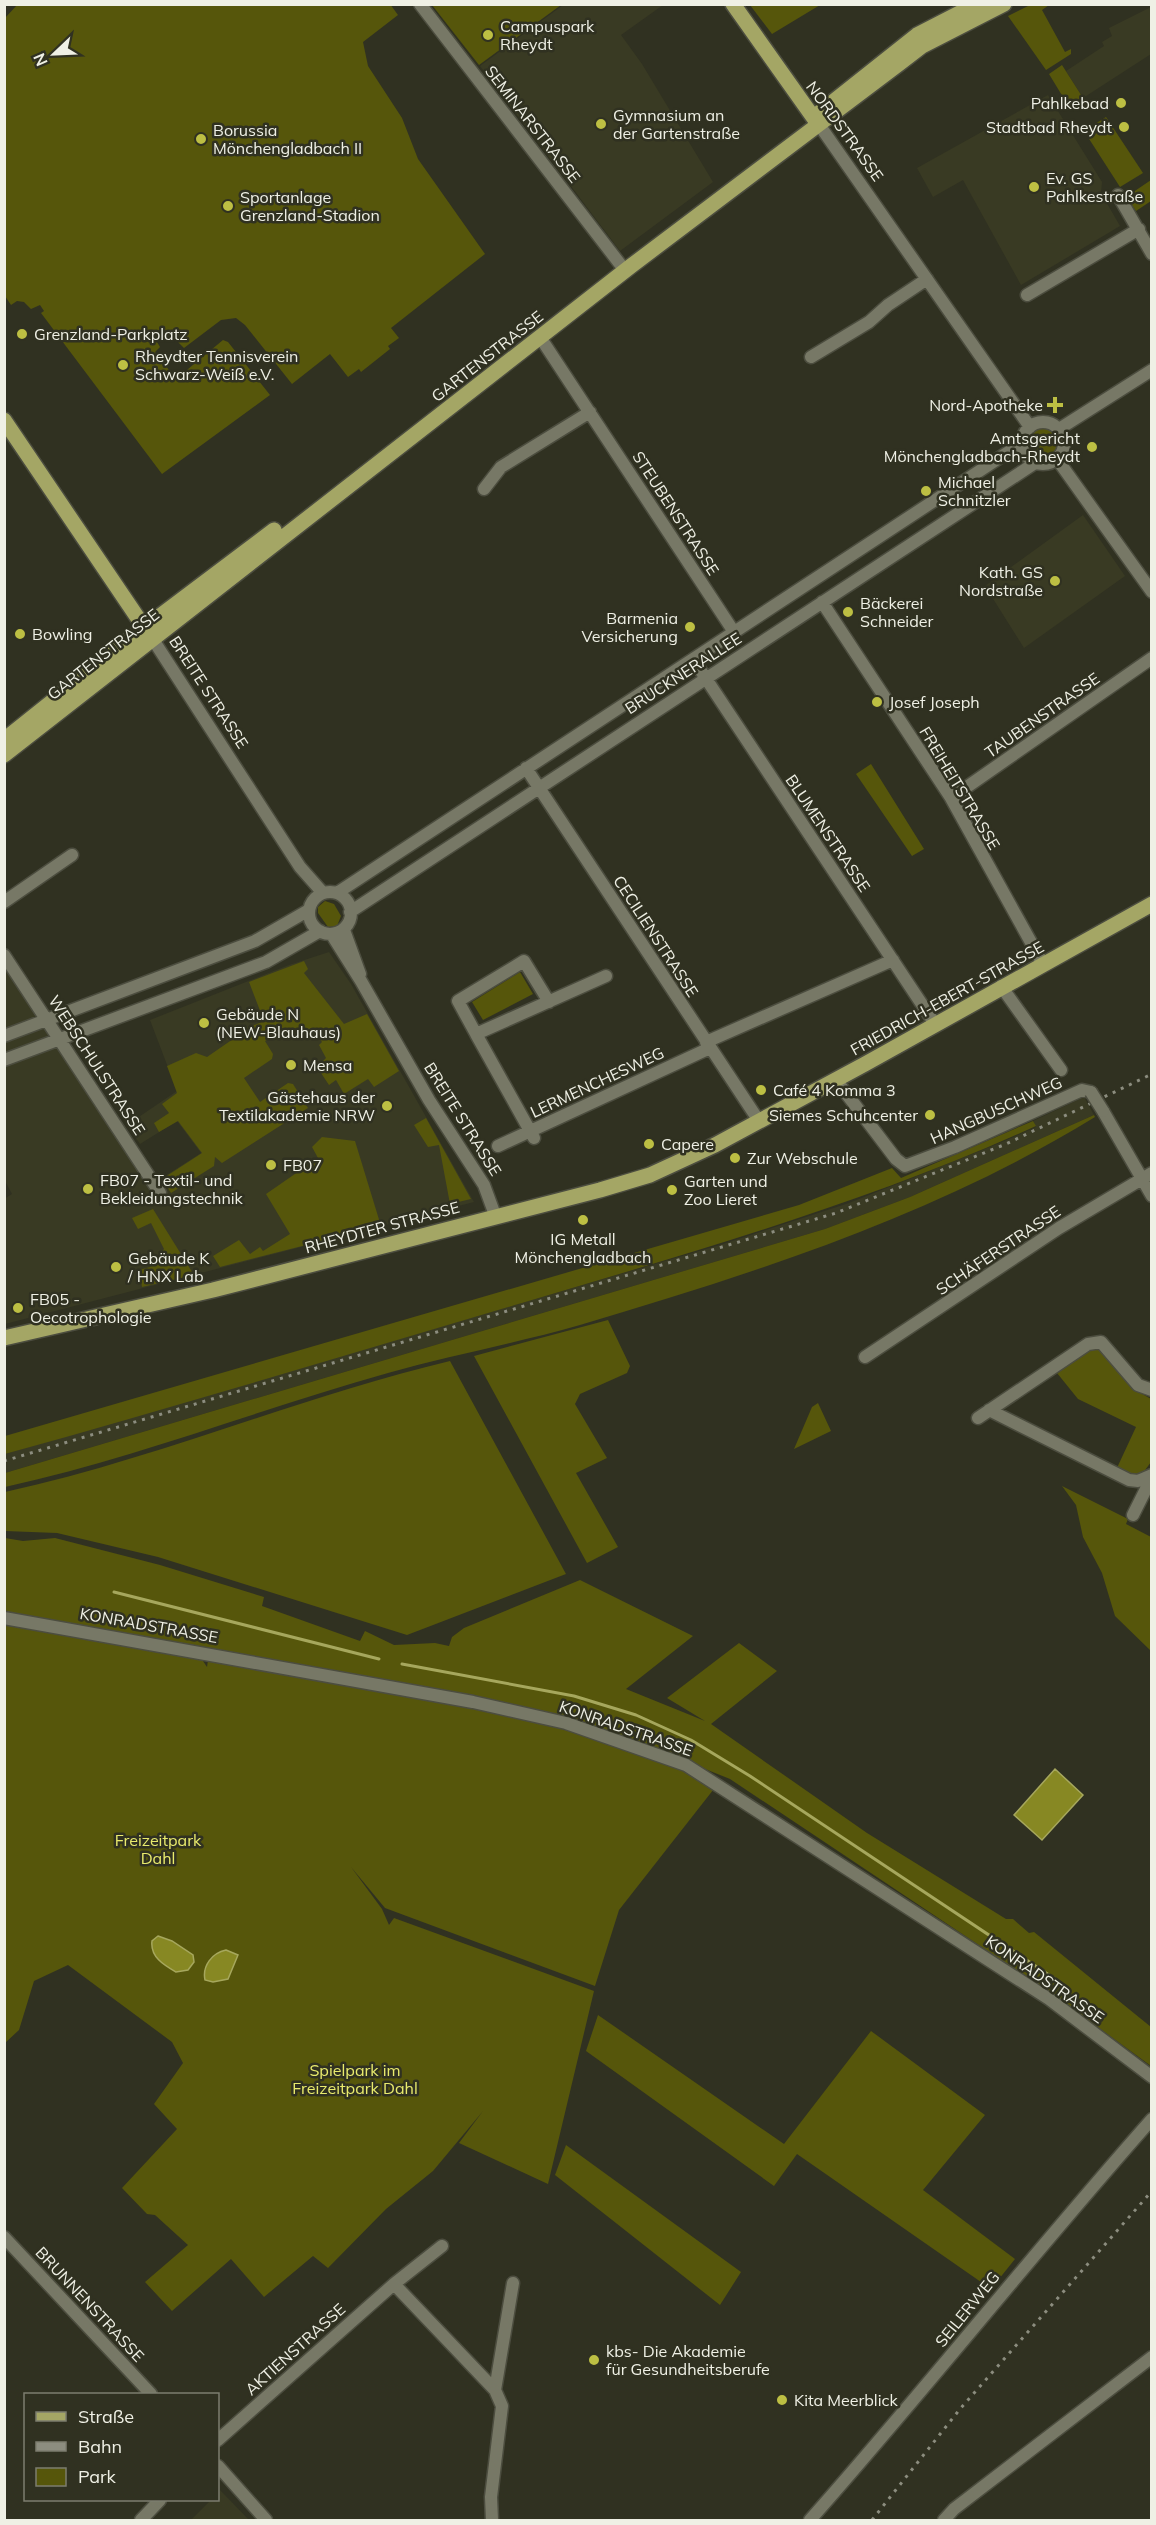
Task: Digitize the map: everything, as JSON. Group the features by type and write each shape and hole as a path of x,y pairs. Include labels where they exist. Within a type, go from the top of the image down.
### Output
{"main road":[{"name":"NORDSTRASSE","path":"733,4 816,122"},
{"name":"GARTENSTRASSE","path":"4,740 540,337 816,122 917,35 977,4"},
{"name":"GARTENSTRASSE","path":"4,755 148,633 620,264 922,46 1004,4"},
{"name":"BREITE STRASSE","path":"4,420 61,499 148,633"},
{"name":"FRIEDRICH-EBERT-STRASSE","path":"759,1121 1152,904"},
{"name":"RHEYDTER STRASSE","path":"4,1338 213,1290 495,1215 600,1190 650,1174 691,1157 759,1121"}],"street":[{"name":"SEMINARSTRASSE","path":"420,4 620,264"},
{"name":"NORDSTRASSE","path":"816,122 1030,427"},
{"path":"1118,195 1151,250"},
{"path":"1027,295 1139,229"},
{"path":"811,357 869,322 888,305 927,279"},
{"name":"STEUBENSTRASSE","path":"540,337 734,632"},
{"path":"1059,429 1152,370"},
{"path":"484,489 501,467 590,412"},
{"path":"1048,423 1059,429 1064,449 1057,459 1046,464 1035,462 1027,456 1022,444 1030,427 1048,423"},
{"name":"BRUCKNERALLEE","path":"337,893 1022,444"},
{"path":"1057,459 1152,592"},
{"name":"BRUCKNERALLEE","path":"350,912 1035,462"},
{"name":"FREIHEITSTRASSE","path":"822,602 951,798 1043,964"},
{"name":"BREITE STRASSE","path":"148,633 318,895"},
{"name":"TAUBENSTRASSE","path":"951,798 1152,658"},
{"name":"BLUMENSTRASSE","path":"693,660 935,1024"},
{"name":"CECILIENSTRASSE","path":"526,768 759,1121"},
{"path":"4,902 72,855"},
{"path":"4,1036 255,940 309,909 318,895 337,893 344,900 350,912 350,922 344,930 326,933 266,962 4,1060"},
{"path":"309,909 312,921 326,933"},
{"name":"BREITE STRASSE","path":"344,930 357,960 361,981"},
{"name":"BREITE STRASSE","path":"326,933 361,981 429,1100 484,1185 495,1215"},
{"name":"WEBSCHULSTRASSE","path":"4,955 160,1193"},
{"name":"LERMENCHESWEG","path":"498,1146 532,1135 708,1045 893,960"},
{"path":"532,1135 458,1001 524,961 549,1002"},
{"path":"476,1034 606,976"},
{"path":"1001,986 1061,1070"},
{"name":"HANGBUSCHWEG","path":"836,1080 896,1160 902,1165 909,1166 1082,1090 1092,1092 1103,1112 1147,1175 1152,1196"},
{"name":"SCHÄFERSTRASSE","path":"865,1357 1059,1228 1147,1175"},
{"path":"978,1418 1088,1344 1101,1342 1138,1385 1152,1390"},
{"path":"989,1410 1129,1479 1137,1481 1152,1476"},
{"path":"1133,1515 1152,1476"},
{"name":"KONRADSTRASSE","path":"4,1618 191,1649 473,1702 566,1723 686,1765 1048,1999 1152,2077"},
{"name":"SEILERWEG","path":"810,2520 907,2409 1037,2250 1152,2119"},
{"name":"BRUNNENSTRASSE","path":"4,2237 151,2393"},
{"name":"AKTIENSTRASSE","path":"219,2439 394,2284 442,2246"},
{"path":"495,2390 513,2283"},
{"path":"394,2284 495,2390 502,2406 491,2497 492,2520"},
{"path":"944,2520 954,2509 1152,2357"},
{"path":"219,2467 266,2520"},
{"path":"141,2520 158,2501"}],"shaded area":[{"name":"Gymnasium an der Gartenstraße","path":"563,5 663,5 621,35 642,64 713,182 620,251 480,66"},
{"path":"1151,7 1151,54 1083,98 1066,71 1104,46 1102,42 1112,36 1109,28"},
{"name":"Ev. GS Pahlkestraße","path":"1048,95 1102,182 1101,193 1120,226 1021,285 963,180 933,197 917,168"},
{"name":"Kath. GS Nordstraße","path":"1083,515 1125,576 1024,648 985,586"},
{"path":"5,948 157,1181 201,1153 177,1121 140,1144 127,1125 177,1091 150,1020 289,965 329,952 351,984 474,1202 5,1324 4,1199 12,1194 4,1179"},
{"path":"1084,1097 1094,1115 910,1197 825,1229 5,1473 5,1454 723,1244 849,1203 1036,1127 1033,1121"},
{"path":"1055,1769 1083,1795 1042,1840 1014,1815"},
{"path":"158,1936 172,1941 193,1955 194,1962 188,1970 176,1972 159,1960 152,1947 152,1941"},
{"path":"226,1950 238,1955 228,1979 213,1982 205,1980 205,1970 209,1961 216,1954"},
{"path":"220,2490 249,2520 191,2520 210,2501 219,2501"}],"green space":[{"name":"Sportanlage Grenzland-Stadion","path":"18,4 390,4 398,15 363,42 368,66 402,118 418,159 485,254 391,328 399,338 388,346 390,349 361,372 359,369 348,377 330,354 292,384 245,325 236,318 221,320 184,348 171,335 157,342 160,347 155,352 176,379 223,340 228,342 270,395 162,474 41,313 44,311 40,305 31,309 24,302 17,301 11,305 5,296 5,18"},
{"name":"Campuspark Rheydt","path":"432,5 561,5 479,65"},
{"path":"750,5 820,5 772,34"},
{"path":"1030,5 1049,5 1042,10 1065,52 1071,49 1071,54 1046,70 1008,16"},
{"path":"1062,65 1083,98 1069,107 1049,74"},
{"path":"1106,117 1143,173 1120,187 1084,131"},
{"path":"1151,180 1151,201 1136,211 1126,197"},
{"path":"1042,428 1048,429 1056,437 1056,449 1048,457 1042,458 1036,457 1028,449 1027,443 1028,437 1036,429"},
{"path":"871,764 924,849 912,856 856,774"},
{"path":"325,901 334,904 341,916 337,926 328,927 318,913 318,907"},
{"path":"304,961 308,969 304,973 344,1024 367,1014 399,1071 374,1087 368,1079 344,1094 336,1080 329,1085 317,1067 326,1058 319,1045 322,1042 315,1032 302,1040 297,1038 292,1031 279,1038 276,1035 265,1041 273,1054 272,1059 244,1078 260,1102 288,1083 293,1084 308,1108 222,1163 215,1157 214,1166 171,1193 162,1179 202,1153 178,1121 159,1132 154,1123 169,1113 162,1104 177,1093 167,1066 196,1053 207,1057 236,1037 235,1033 264,1021 249,982"},
{"path":"520,972 533,994 483,1020 472,1002"},
{"path":"1094,1115 1095,1117 1035,1152 972,1183 909,1212 779,1262 580,1325 388,1373 150,1448 5,1487 5,1473 825,1229 910,1197"},
{"path":"426,1118 471,1199 450,1204 439,1145 428,1147 414,1125"},
{"path":"1033,1121 1036,1126 973,1153 782,1224 328,1361 5,1454 5,1436 799,1205 892,1168 901,1178"},
{"path":"322,1137 355,1141 381,1226 220,1267 213,1256 239,1240 250,1254 260,1247 263,1251 290,1234 266,1194 318,1158 312,1147"},
{"path":"153,1209 194,1275 142,1287 139,1270 150,1267 164,1249 151,1223 138,1229 132,1218"},
{"path":"608,1320 630,1366 627,1373 580,1394 575,1404 607,1458 576,1473 618,1547 587,1563 474,1356"},
{"path":"1101,1348 1139,1392 1151,1399 1151,1462 1140,1477 1116,1470 1136,1427 1078,1399 1057,1373 1090,1349"},
{"path":"450,1361 566,1574 407,1635 158,1557 57,1533 5,1531 5,1492 117,1463 338,1392"},
{"path":"818,1403 831,1431 794,1449 812,1407"},
{"path":"1062,1486 1128,1519 1126,1524 1151,1537 1151,1651 1115,1616 1102,1573 1083,1537 1076,1505"},
{"path":"5,1538 23,1541 55,1538 160,1565 264,1597 262,1606 360,1641 365,1631 394,1645 435,1643 449,1646 452,1637 464,1628 580,1580 693,1636 626,1689 705,1721 667,1698 739,1643 777,1671 711,1724 867,1833 1006,1919 1013,1919 1029,1933 1034,1932 1151,2027 1151,2066 1058,1998 730,1779 650,1747 302,1667 206,1648 5,1614"},
{"name":"Freizeitpark Dahl","path":"5,1622 197,1652 207,1667 209,1653 596,1734 674,1764 717,1785 619,1910 595,1986 385,1908 351,1867 382,1909 389,1925 394,1918 594,1991 548,2184 459,2143 483,2111 433,2171 386,2209 328,2268 313,2256 264,2297 231,2259 172,2311 145,2282 188,2245 155,2215 147,2214 122,2188 177,2129 154,2104 183,2063 172,2042 68,1965 34,1981 19,2030 5,2043"},
{"path":"598,2015 784,2144 871,2031 985,2115 923,2190 1015,2259 991,2289 797,2154 774,2186 586,2051"},
{"path":"566,2145 741,2272 720,2305 555,2175"}],"waterway":[{"path":"114,1592 379,1659"},
{"path":"402,1664 574,1696 636,1715 691,1740 750,1776 1055,1979"}],"railway":[{"path":"4,1461 836,1213 1006,1144 1152,1074"},
{"path":"872,2520 960,2409 1152,2191"}],"place":[{"name":"Campuspark Rheydt","path":"488,35"},
{"name":"Pahlkebad","path":"1121,103"},
{"name":"Gymnasium an der Gartenstraße","path":"601,124"},
{"name":"Stadtbad Rheydt","path":"1124,127"},
{"name":"Borussia Mönchengladbach II","path":"201,139"},
{"name":"Ev. GS Pahlkestraße","path":"1034,187"},
{"name":"Sportanlage Grenzland-Stadion","path":"228,206"},
{"name":"Grenzland-Parkplatz","path":"22,334"},
{"name":"Rheydter Tennisverein Schwarz-Weiß e.V.","path":"123,365"},
{"name":"Nord-Apotheke","path":"1055,405"},
{"name":"Amtsgericht Mönchengladbach-Rheydt","path":"1092,447"},
{"name":"Michael Schnitzler","path":"926,491"},
{"name":"Kath. GS Nordstraße","path":"1055,581"},
{"name":"Bäckerei Schneider","path":"848,612"},
{"name":"Barmenia Versicherung","path":"690,627"},
{"name":"Bowling","path":"20,634"},
{"name":"Josef Joseph","path":"877,702"},
{"name":"Gebäude N (NEW-Blauhaus)","path":"204,1023"},
{"name":"Mensa","path":"291,1065"},
{"name":"Café 4 Komma 3","path":"761,1090"},
{"name":"Gästehaus der Textilakademie NRW","path":"387,1106"},
{"name":"Siemes Schuhcenter","path":"930,1115"},
{"name":"Capere","path":"649,1144"},
{"name":"Zur Webschule","path":"735,1158"},
{"name":"FB07","path":"271,1165"},
{"name":"FB07 - Textil- und Bekleidungstechnik","path":"88,1189"},
{"name":"Garten und Zoo Lieret","path":"672,1190"},
{"name":"IG Metall Mönchengladbach","path":"583,1220"},
{"name":"Gebäude K / HNX Lab","path":"116,1267"},
{"name":"FB05 - Oecotrophologie","path":"18,1308"},
{"name":"kbs- Die Akademie für Gesundheitsberufe","path":"594,2360"},
{"name":"Kita Meerblick","path":"782,2400"}],"park label":[{"name":"Spielpark im Freizeitpark Dahl","path":"355,2079"}]}
